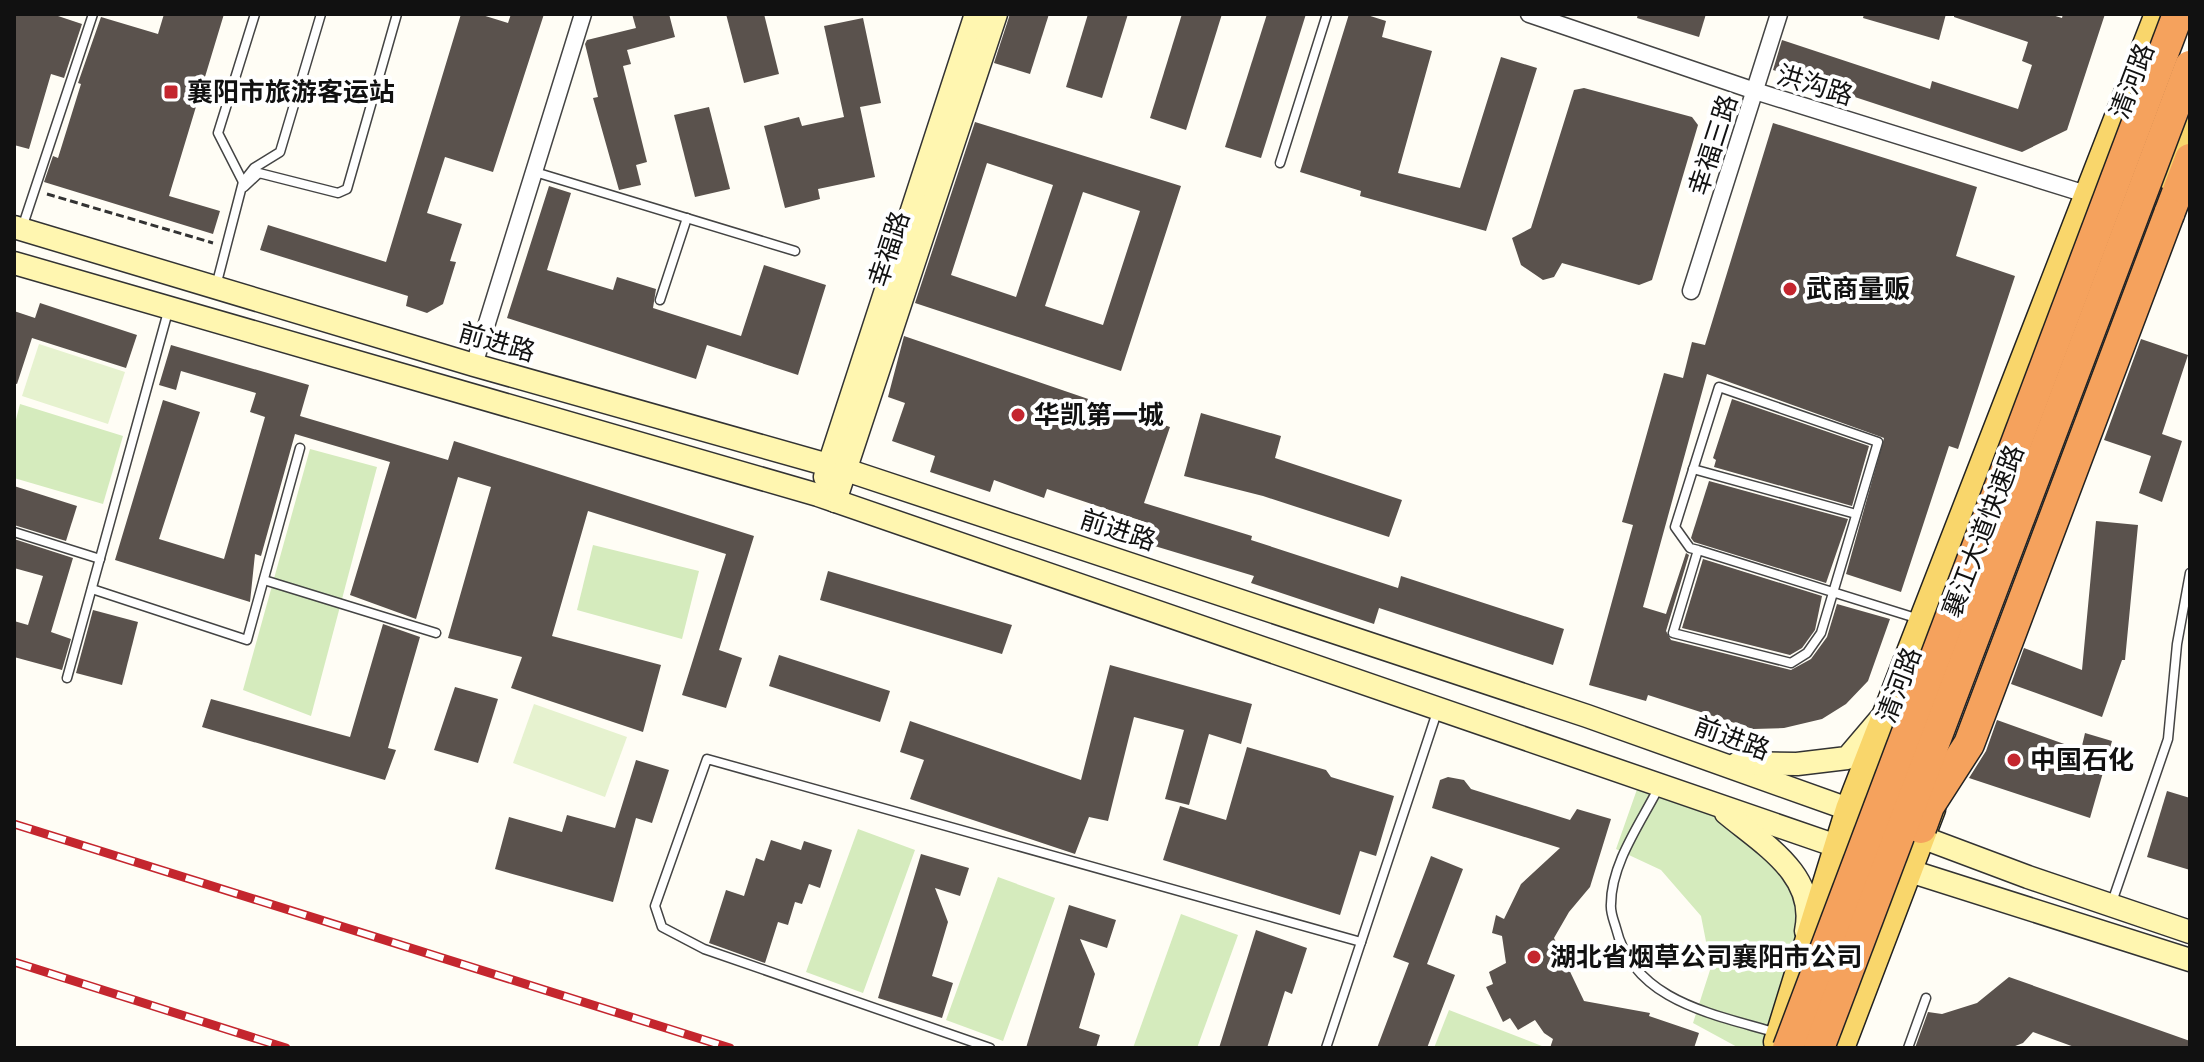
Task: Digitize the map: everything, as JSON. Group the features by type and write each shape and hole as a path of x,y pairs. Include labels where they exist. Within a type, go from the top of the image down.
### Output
{"highway":[{"name":"襄江大道快速路","path":"1781,1043 2178,14"},
{"name":"襄江大道快速路","path":"1819,1048 2190,66"},
{"path":"1831,1048 1853,1009 1929,806 1969,744 2190,159"}],"main road":[{"name":"幸福路","path":"838,467 976,14"},
{"name":"幸福路","path":"827,498 996,14"},
{"name":"清河路","path":"1781,1043 1795,981 1849,809 1892,705 2158,14"},
{"path":"1841,1048 2190,125"},
{"name":"前进路","path":"18,228 474,365 838,467 1587,716 2190,932"},
{"path":"14,263 827,498 1909,871 2190,960"},
{"path":"1717,763 1797,764 1847,758 1892,705"},
{"path":"1716,804 1796,872 1809,915 1795,981"}],"street":[{"path":"474,365 583,14"},
{"name":"洪沟路","path":"1529,14 1755,91 2089,195"},
{"name":"幸福三路","path":"1691,291 1779,14"}],"lane":[{"path":"18,228 35,190 93,14"},
{"path":"243,185 218,133 255,14"},
{"path":"216,287 243,185 254,168 280,152 321,14"},
{"path":"243,185 259,173 338,193 347,189 397,14"},
{"path":"1280,163 1327,14"},
{"path":"534,171 795,251"},
{"path":"660,300 687,218"},
{"path":"67,678 169,308"},
{"path":"1698,550 1673,633 1791,663 1807,653 1821,633 1833,592 1856,514 1878,442 1719,387 1675,527 1690,548 1698,550 1833,592 1923,621"},
{"path":"92,589 247,640 300,448"},
{"path":"1693,469 1856,514"},
{"path":"14,532 100,559"},
{"path":"2111,905 2168,739 2177,644 2190,573"},
{"path":"264,580 436,633"},
{"path":"1326,1048 1438,708"},
{"path":"990,1048 704,949 662,927 655,906 707,759 1361,942"},
{"path":"1661,785 1622,859 1611,904 1628,963 1653,987 1699,1010 1781,1043"},
{"path":"1908,1048 1926,998"}],"path":[{"path":"35,190 227,247"}],"green space":[{"path":"39,344 125,372 108,424 22,396"},
{"path":"20,404 123,436 103,504 14,478 14,427"},
{"path":"310,449 377,467 311,716 243,690"},
{"path":"593,545 699,571 682,639 577,610"},
{"path":"534,704 627,737 605,797 513,763"},
{"path":"1641,778 1716,804 1796,872 1809,915 1775,1048 1739,1048 1693,1023 1711,967 1701,916 1661,870 1616,849"},
{"path":"858,829 915,850 863,993 806,972"},
{"path":"998,877 1055,898 1003,1041 946,1020"},
{"path":"1181,914 1238,935 1197,1048 1133,1048"},
{"path":"1449,1010 1547,1048 1434,1048"}],"building":[{"path":"14,14 52,14 82,24 64,78 51,74 29,149 14,145"},
{"name":"襄阳市旅游客运站","path":"164,14 224,14 169,196 220,211 213,234 44,182 53,156 58,158 81,84 78,83 101,17 158,34"},
{"path":"461,14 479,14 508,23 511,14 544,14 493,172 445,157 427,213 462,224 450,261 456,262 443,304 427,313 406,306 408,296 260,250 268,225 386,262"},
{"path":"632,14 669,14 675,37 627,50 631,64 623,66 647,162 636,165 641,185 619,190 593,98 598,97 585,44 587,40 636,28"},
{"path":"726,14 764,14 779,74 744,83"},
{"path":"1010,14 1049,14 1030,74 994,63"},
{"path":"1088,14 1128,14 1102,98 1066,87"},
{"path":"1182,14 1222,14 1186,130 1150,118"},
{"path":"1267,14 1306,14 1261,158 1225,147"},
{"path":"1349,14 1364,14 1386,21 1382,37 1432,51 1398,173 1460,188 1501,57 1537,68 1486,231 1360,196 1361,191 1300,172"},
{"path":"1638,14 1706,14 1699,37 1637,18"},
{"path":"1864,14 1946,14 1939,40 1863,18"},
{"path":"1954,14 2049,14 2062,18 2063,14 2105,14 2067,130 2022,152 1773,70 1782,40 1930,89 1932,81 2018,109 2032,65 2022,61 2028,42 1954,17"},
{"path":"863,18 881,103 860,107 875,177 818,189 820,199 785,208 764,126 799,117 802,126 844,117 824,26"},
{"path":"1584,88 1692,117 1698,125 1652,280 1639,285 1562,263 1554,277 1543,280 1521,265 1512,238 1531,228 1574,90"},
{"path":"709,107 730,189 695,197 674,115"},
{"path":"975,122 1181,186 1121,371 915,303","holes":["987,163 1053,185 1016,297 951,275","1083,192 1140,211 1103,325 1045,306"]},
{"path":"1773,123 1977,187 1956,256 2015,276 1958,449 1949,446 1901,592 1846,574 1884,438 1707,374 1643,607 1666,614 1686,553 1689,555 1666,631 1671,640 1791,670 1811,659 1827,637 1837,604 1890,619 1868,681 1846,704 1822,719 1784,728 1753,729 1648,695 1646,701 1589,685 1633,525 1622,522 1664,373 1683,378 1692,342 1705,345"},
{"path":"549,186 571,193 547,270 613,290 617,277 656,289 653,308 741,336 764,265 826,285 798,375 707,345 696,379 507,318"},
{"path":"40,303 137,335 126,368 32,338 17,384 14,383 14,311 35,318"},
{"name":"华凯第一城","path":"904,336 1170,427 1144,503 1252,536 1251,540 1398,588 1401,576 1564,629 1553,665 1379,608 1374,624 1251,583 1254,576 1148,544 1154,525 1047,489 1044,498 994,480 990,492 930,472 935,456 892,441 905,403 888,397"},
{"path":"2141,339 2188,355 2162,434 2182,441 2162,502 2139,493 2151,456 2104,440"},
{"path":"171,345 309,385 300,416 448,460 454,441 754,536 719,650 742,658 726,708 682,695 726,554 588,511 552,636 661,665 643,732 511,688 522,657 448,638 491,487 458,477 416,619 350,595 390,462 295,434 261,556 255,554 250,602 115,560 163,400 200,412 159,539 224,559 265,417 250,412 256,393 181,371 176,390 159,385"},
{"path":"1732,399 1869,446 1852,506 1714,467 1716,460 1713,458"},
{"path":"1201,413 1281,436 1275,458 1402,500 1389,537 1263,496 1184,476"},
{"path":"1709,481 1848,519 1826,583 1694,542 1691,538"},
{"path":"14,486 77,506 66,541 14,525"},
{"path":"2096,521 2138,525 2125,660 2122,660 2102,717 2011,684 2024,648 2082,670"},
{"path":"14,539 73,558 51,632 71,639 62,670 14,657 14,621 28,625 43,576 14,568"},
{"path":"1703,559 1822,596 1815,630 1802,648 1790,655 1682,628"},
{"path":"828,571 1012,625 1002,654 820,600"},
{"path":"93,610 138,622 122,685 76,673"},
{"path":"383,624 420,637 388,748 396,750 385,780 202,727 211,699 350,737"},
{"path":"779,655 890,691 880,722 769,686"},
{"path":"1110,665 1252,704 1241,744 1209,734 1189,805 1165,799 1184,730 1134,717 1108,821 1089,817 1075,854 910,799 924,760 900,752 910,721 1081,780"},
{"path":"455,687 498,699 478,763 434,750"},
{"path":"1997,720 2081,750 2085,733 2112,741 2090,818 1969,778 1986,751"},
{"path":"1247,747 1326,770 1331,777 1394,796 1376,856 1360,851 1340,915 1163,860 1180,806 1226,820"},
{"path":"636,760 669,770 652,823 636,818 613,902 495,869 509,817 562,832 567,815 615,828"},
{"name":"湖北省烟草公司襄阳市公司","path":"1448,777 1464,780 1471,789 1570,820 1577,809 1611,819 1590,887 1569,912 1554,938 1584,1001 1650,1013 1649,1016 1699,1033 1694,1048 1550,1048 1553,1039 1544,1033 1535,1020 1518,1030 1510,1018 1503,1022 1486,987 1493,984 1489,972 1506,963 1502,936 1492,933 1496,915 1504,919 1521,884 1560,848 1432,808 1440,780"},
{"path":"2167,791 2190,798 2190,870 2147,857"},
{"path":"771,840 801,850 804,841 832,850 820,888 809,884 802,904 795,902 788,925 778,922 765,963 709,943 726,890 744,896 756,858 764,861"},
{"path":"921,854 969,868 960,896 935,888 948,922 932,976 953,983 942,1018 878,998"},
{"path":"1431,856 1463,869 1427,964 1455,975 1427,1048 1377,1048 1409,963 1393,957"},
{"path":"1069,905 1116,920 1107,948 1080,939 1095,974 1079,1028 1100,1035 1096,1048 1026,1048"},
{"path":"1256,930 1307,948 1292,994 1285,991 1267,1048 1219,1048"},
{"path":"2009,977 2190,1041 2190,1048 2077,1048 2033,1032 2023,1043 2010,1048 1915,1048 1928,1012 1942,1014 1977,1003"}],"railway":[{"path":"14,824 730,1048"},
{"path":"14,962 286,1048"}],"place":[{"name":"襄阳市旅游客运站","path":"171,92"},
{"name":"武商量贩","path":"1790,289"},
{"name":"华凯第一城","path":"1018,415"},
{"name":"中国石化","path":"2014,760"},
{"name":"湖北省烟草公司襄阳市公司","path":"1534,957"}]}
